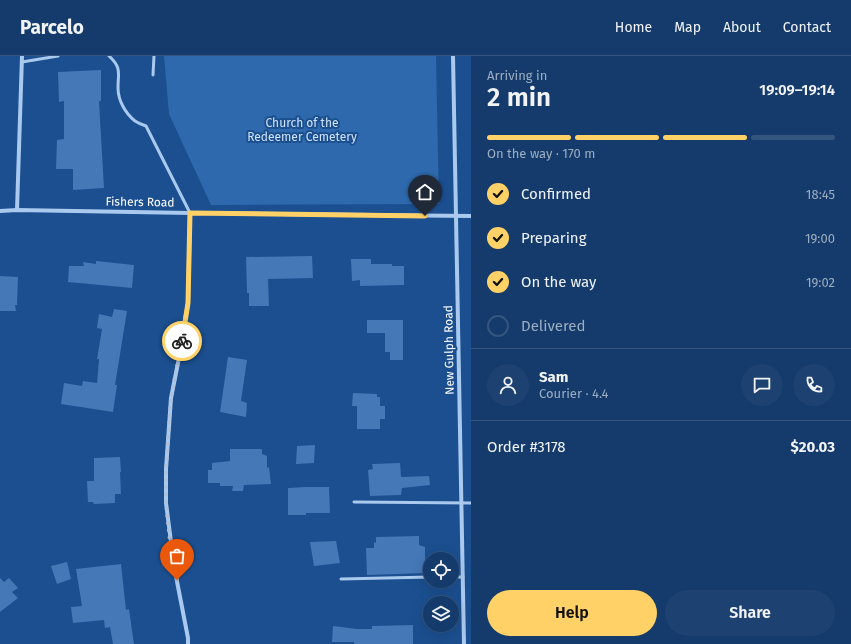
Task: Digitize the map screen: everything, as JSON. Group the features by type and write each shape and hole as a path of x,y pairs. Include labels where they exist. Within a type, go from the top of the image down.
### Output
{"street":[{"path":"17,210 22,56"},
{"name":"New Gulph Road","path":"453,56 464,644"},
{"name":"Fishers Road","path":"0,211 471,216"},
{"path":"188,644 170,542 166,503 166,469 171,398 188,303 190,213"}],"lane":[{"path":"22,62 58,56"},
{"path":"110,56 118,68 118,88 120,101 135,121 146,126 190,213"},
{"path":"153,75 154,56"},
{"path":"354,502 471,503"},
{"path":"341,579 423,578"}],"green space":[{"name":"Church of the Redeemer Cemetery","path":"164,56 436,56 439,204 211,205 169,114"}],"building":[{"path":"101,70 101,101 99,101 104,188 73,190 73,169 56,169 57,140 64,139 64,101 59,102 58,72"},
{"path":"312,256 313,278 268,279 269,306 249,306 249,293 247,293 246,257"},
{"path":"351,259 371,259 371,264 392,264 392,266 404,266 404,285 360,286 360,280 352,281"},
{"path":"96,261 134,265 132,288 68,282 69,266 84,266 83,262 96,264"},
{"path":"0,276 18,277 17,305 15,305 16,311 0,311"},
{"path":"114,309 127,311 115,385 117,385 113,412 61,404 64,383 82,386 83,381 97,383 99,359 97,359 102,329 97,328 99,314 112,317"},
{"path":"367,320 403,320 403,360 390,360 390,352 385,352 385,333 367,333"},
{"path":"228,357 247,360 241,401 247,403 246,417 220,412"},
{"path":"353,393 377,394 377,397 380,397 380,406 385,406 385,419 380,419 380,429 357,429 357,406 352,406"},
{"path":"315,445 314,463 296,464 297,446"},
{"path":"230,449 262,449 262,454 267,456 267,468 269,467 271,484 244,485 243,491 232,491 233,486 220,486 220,483 208,483 208,470 212,470 212,463 230,461"},
{"path":"120,457 121,494 115,494 115,503 94,504 93,502 88,502 87,481 94,481 94,458"},
{"path":"400,463 401,477 429,476 430,485 402,488 401,495 370,496 368,470 373,469 372,464"},
{"path":"329,487 330,513 288,515 288,488"},
{"path":"419,536 419,545 425,547 425,552 423,552 423,573 367,575 366,548 374,548 376,537"},
{"path":"336,541 340,563 314,566 310,542"},
{"path":"67,562 71,579 57,584 51,566"},
{"path":"121,564 126,610 129,609 134,644 113,644 110,627 105,628 104,620 73,623 71,607 82,606 76,569"},
{"path":"0,578 4,582 9,578 18,588 12,592 18,598 0,612"},
{"path":"413,625 413,644 354,644 354,642 332,642 333,626 372,629 372,626"}],"way so far":[{"path":"177,580 170,542 166,503 166,469 171,398 182,341"}],"route":[{"path":"182,341 188,303 190,213 425,216"}]}
